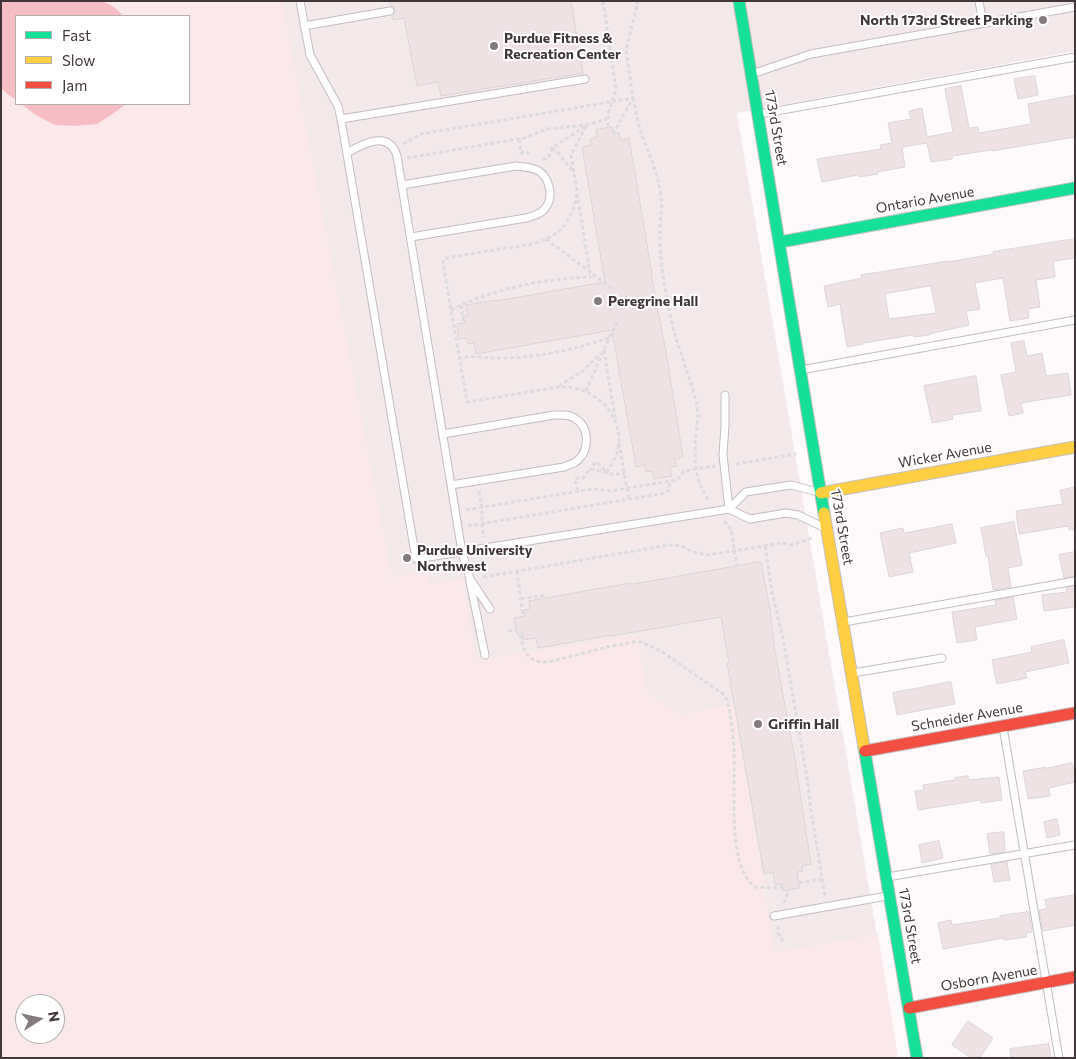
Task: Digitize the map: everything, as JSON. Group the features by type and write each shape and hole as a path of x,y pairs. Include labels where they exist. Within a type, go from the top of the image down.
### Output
{"street":[{"name":"173rd Street","path":"739,1 917,1058"},
{"name":"Ontario Avenue","path":"780,242 1075,188"},
{"name":"Wicker Avenue","path":"821,493 1075,447"},
{"name":"Schneider Avenue","path":"865,751 1075,713"},
{"name":"Osborn Avenue","path":"909,1008 1075,978"}],"lane":[{"path":"300,1 310,55 338,106 341,119 416,559 728,509 746,492 791,485 821,493"},
{"path":"979,1 982,23"},
{"path":"752,74 811,54 1075,7"},
{"path":"304,26 390,11"},
{"path":"758,114 1075,57"},
{"path":"341,119 585,79"},
{"path":"347,153 363,144 373,141 384,141 395,149 398,159 462,552 470,579 485,655"},
{"path":"402,185 516,166 530,167 540,172 550,188 550,200 539,214 526,218 410,238"},
{"path":"801,370 1075,320"},
{"path":"725,395 723,455 728,509"},
{"path":"443,434 554,415 565,415 576,418 583,426 586,435 586,446 582,456 576,462 564,467 451,485"},
{"path":"728,509 750,519 786,513 798,515 827,530"},
{"path":"470,579 490,609"},
{"path":"843,622 1075,582"},
{"path":"852,674 942,658"},
{"path":"1003,726 1059,1058"},
{"path":"886,878 1075,845"},
{"path":"774,916 890,896"}],"path":[{"path":"603,1 616,90 608,114 608,128"},
{"path":"614,134 633,98 642,137 657,176 662,209 660,236 664,281 669,310 693,388 697,408 694,456 696,469 702,491 731,529 737,567"},
{"path":"398,159 519,139 547,129 586,125 607,119"},
{"path":"541,158 545,159 552,148 586,125"},
{"path":"586,125 571,155 590,274"},
{"path":"519,139 521,153 526,152 534,155"},
{"path":"552,148 574,172"},
{"path":"577,194 570,217 558,232 546,239 536,243 444,259 443,263 458,358 467,402 559,387 573,387 594,395 603,403 616,422"},
{"path":"546,239 590,274 614,290"},
{"path":"450,310 514,287 595,277"},
{"path":"461,305 463,322"},
{"path":"586,391 619,319"},
{"path":"458,358 521,358 573,350 609,338"},
{"path":"559,387 584,370 604,350"},
{"path":"604,350 629,500"},
{"path":"607,472 617,453 619,440"},
{"path":"456,512 592,489 611,491 627,489 677,480 684,471 814,450"},
{"path":"578,491 576,478 583,478 596,462 607,472"},
{"path":"590,469 624,474"},
{"path":"476,481 482,508 482,524 486,548"},
{"path":"458,528 666,493 670,488 669,481"},
{"path":"470,579 669,545 681,546 699,554 707,555 783,543 791,545 827,530"},
{"path":"765,546 772,592 783,638 827,907"},
{"path":"517,571 523,616"},
{"path":"521,599 547,594"},
{"path":"508,631 516,629"},
{"path":"520,635 523,649 533,660 540,662 549,662 611,646 641,642 661,651 723,694 729,707 734,752 735,835 741,866 747,879 755,887 770,888 782,886"},
{"path":"799,883 823,879"}],"shaded area":[{"name":"Purdue University Northwest","path":"1,1 1075,1 1075,51 737,113 898,1058 1,1058"},
{"name":"Purdue University Northwest","path":"1,1 282,1 392,577 426,571 429,584 463,579 476,660 637,635 647,691 680,715 734,704 775,952 878,934 898,1058 1,1058"},
{"path":"1,1 101,1 107,3 122,15 15,15 15,99 1,89"},
{"path":"22,105 125,105 97,124 55,125"}],"building":[{"name":"Purdue Fitness & Recreation Center","path":"390,1 571,1 583,73 441,96 438,82 417,86 404,18 393,20 392,16 395,10 391,6"},
{"path":"1035,76 1038,95 1018,99 1014,79"},
{"path":"961,86 969,128 978,127 979,133 1031,124 1028,104 1075,95 1075,137 952,156 952,159 931,162 927,143 902,147 905,167 877,172 878,174 859,177 858,175 822,182 817,159 881,149 880,145 892,143 888,123 911,119 909,111 922,108 927,137 953,132 945,89"},
{"name":"Peregrine Hall","path":"612,127 613,134 619,133 620,140 629,138 683,457 675,459 676,466 670,467 672,476 654,479 652,471 646,472 644,465 636,467 612,330 476,354 474,343 468,344 467,338 459,339 457,324 465,323 463,316 468,315 466,305 605,282 582,147 591,145 590,139 597,137 596,130"},
{"path":"1075,239 1075,258 1053,261 1055,277 1036,280 1040,307 1028,309 1029,318 1010,321 1003,278 975,283 980,309 966,311 969,325 929,335 914,337 913,335 847,347 840,304 828,307 824,286 862,278 861,275 949,262 994,254 993,252","holes":["931,286 936,313 889,319 885,294"]},
{"path":"1024,341 1027,356 1042,353 1046,376 1068,373 1071,395 1021,403 1023,413 1009,416 1001,375 1016,372 1011,343"},
{"path":"976,376 981,411 952,415 953,419 932,423 924,386"},
{"path":"1075,487 1075,529 1069,530 1068,526 1019,534 1016,511 1063,504 1060,491"},
{"path":"1014,522 1022,565 1008,568 1011,587 993,590 988,556 986,556 981,528"},
{"path":"952,524 956,543 909,553 913,572 889,577 880,533 903,528 904,533"},
{"path":"1075,552 1075,576 1064,578 1059,555"},
{"name":"Griffin Hall","path":"761,562 811,864 802,866 803,871 797,872 799,888 783,891 782,884 775,885 773,872 764,874 727,663 729,663 721,617 538,648 536,638 523,640 522,633 517,634 514,618 525,616 524,610 530,609 529,601"},
{"path":"1075,586 1075,607 1044,611 1042,595 1067,592 1066,588"},
{"path":"1013,597 1017,619 975,627 977,640 957,643 952,612 996,605 995,601"},
{"path":"1064,640 1069,663 1025,672 1027,678 997,684 992,660 1032,652 1031,647"},
{"path":"951,682 955,704 897,715 893,693"},
{"path":"1072,763 1075,782 1049,788 1050,796 1028,799 1023,771"},
{"path":"968,776 969,780 999,777 1002,800 981,803 981,800 918,810 915,791 924,790 923,785"},
{"path":"1057,819 1060,835 1047,838 1044,822"},
{"path":"1004,832 1005,852 990,854 987,834"},
{"path":"939,841 943,858 922,863 919,845"},
{"path":"1007,862 1010,880 994,882 991,865"},
{"path":"1075,895 1075,925 1043,931 1039,910 1047,909 1045,900"},
{"path":"1029,912 1032,932 1026,933 1027,937 1004,940 1004,938 943,949 938,923 951,920 952,925"},
{"path":"968,1021 993,1038 980,1058 971,1058 952,1045"},
{"path":"1049,1044 1051,1058 1011,1058 1010,1049"}],"traffic: fast":[{"path":"739,1 824,513"},
{"path":"780,242 1075,188"},
{"path":"864,747 917,1058"}],"traffic: slow":[{"path":"821,493 1075,447"},
{"path":"824,513 864,747"}],"traffic: jam":[{"path":"865,751 1075,713"},
{"path":"909,1008 1075,977"}],"place":[{"name":"North 173rd Street Parking","path":"1043,20"},
{"name":"Purdue Fitness & Recreation Center","path":"494,46"},
{"name":"Peregrine Hall","path":"598,301"},
{"name":"Purdue University Northwest","path":"407,558"},
{"name":"Griffin Hall","path":"758,724"}]}
